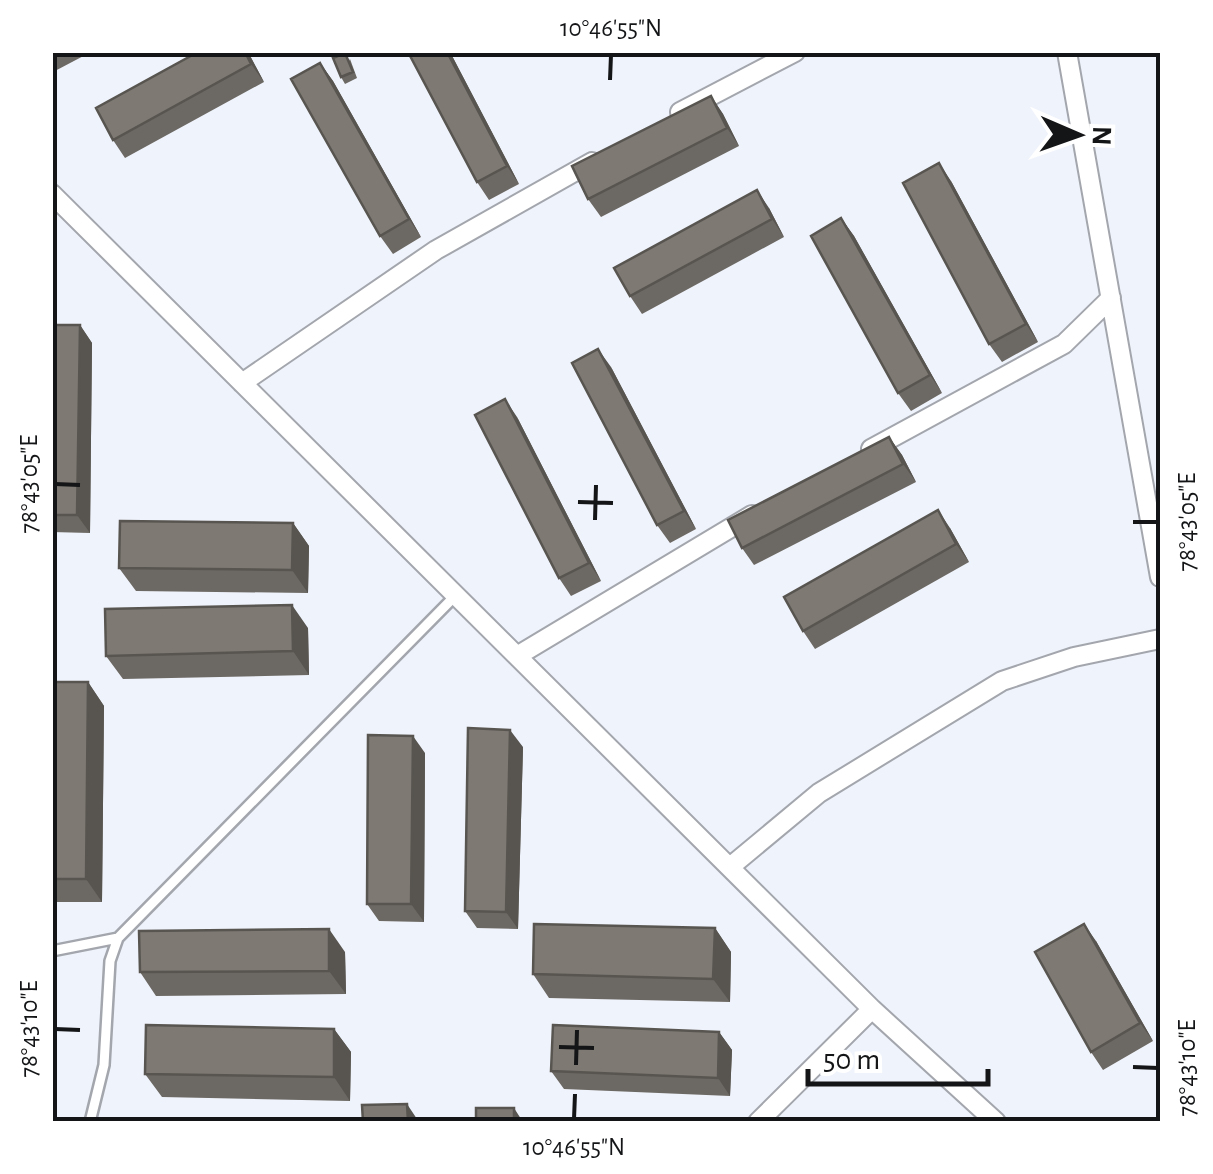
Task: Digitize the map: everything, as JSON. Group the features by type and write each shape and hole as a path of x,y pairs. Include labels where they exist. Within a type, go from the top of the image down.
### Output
{"street":[{"path":"658,125 795,52"},
{"path":"1068,52 1160,577"},
{"path":"242,383 436,250 606,154"},
{"path":"52,194 872,1009 996,1122"},
{"path":"851,460 1064,344 1111,298"},
{"path":"517,656 765,508"},
{"path":"730,867 818,793 1002,681 1074,657 1160,639"},
{"path":"758,1122 872,1009"}],"lane":[{"path":"90,1122 104,1065 110,961 118,938 456,595"},
{"path":"52,951 118,938"}],"building":[{"path":"198,52 245,52 251,64 113,140 96,108"},
{"path":"408,52 447,52 507,166 477,182"},
{"path":"345,53 353,72 341,77 333,58"},
{"path":"320,63 409,219 380,236 291,79"},
{"path":"711,96 727,128 588,199 572,166"},
{"path":"939,163 1026,324 989,344 903,183"},
{"path":"757,190 772,219 630,296 614,268"},
{"path":"841,218 930,375 898,393 811,236"},
{"path":"52,325 80,325 77,515 52,515"},
{"path":"598,349 684,511 657,525 572,363"},
{"path":"505,399 589,563 559,578 475,415"},
{"path":"889,437 903,464 742,548 728,520"},
{"path":"938,510 956,544 803,631 784,597"},
{"path":"120,521 293,523 292,570 119,568"},
{"path":"292,605 293,651 106,656 105,609"},
{"path":"52,682 88,682 86,879 52,879"},
{"path":"468,728 510,730 506,912 465,911"},
{"path":"368,735 413,736 411,904 367,904"},
{"path":"534,924 715,928 713,979 533,974"},
{"path":"1084,924 1140,1023 1091,1052 1035,952"},
{"path":"329,929 329,971 140,972 139,931"},
{"path":"146,1025 334,1029 334,1077 145,1074"},
{"path":"553,1025 719,1032 718,1078 551,1071"},
{"path":"407,1104 408,1122 363,1122 362,1105"},
{"path":"476,1108 514,1108 514,1122 476,1122"}]}
